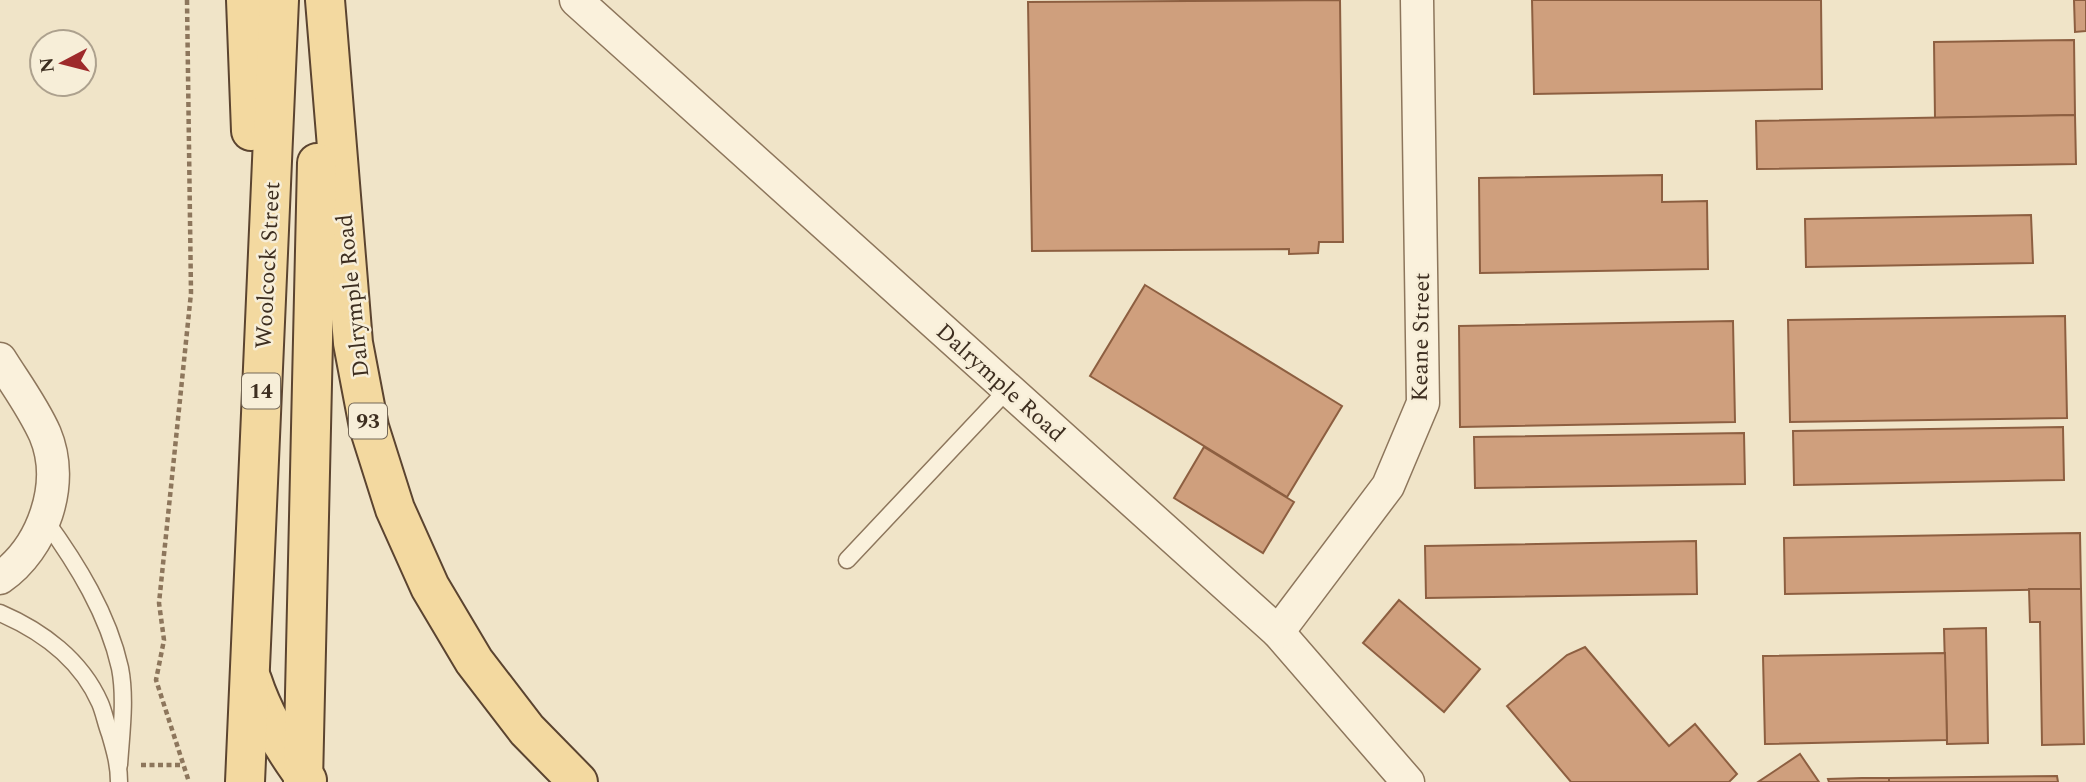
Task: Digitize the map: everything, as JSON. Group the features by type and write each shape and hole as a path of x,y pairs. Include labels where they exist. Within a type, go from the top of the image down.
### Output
{"main road":[{"path":"246,0 250,113 265,300"},
{"name":"Woolcock Street","path":"245,782 279,0"},
{"name":"Woolcock Street","path":"305,780 323,0"},
{"name":"Dalrymple Road","path":"323,0 353,342 369,427 395,509 430,587 474,661 527,730 578,782"},
{"path":"248,669 277,688 291,687 299,677 306,660"},
{"path":"248,669 259,703 305,780"}],"street":[{"name":"Dalrymple Road","path":"576,0 1278,632 1408,782"},
{"name":"Keane Street","path":"1278,632 1388,486 1423,403 1418,0"},
{"path":"0,359 44,433 52,457 52,486 45,520 20,563 0,578"}],"lane":[{"path":"848,560 1008,389"},
{"path":"45,520 76,562 111,638 120,669 123,698 119,782"},
{"path":"0,613 62,650 83,674 100,702 119,765"}],"path":[{"path":"187,0 191,293 159,603 164,640 156,680 189,782"},
{"path":"119,765 183,765"}],"building":[{"path":"1340,0 1343,242 1319,242 1318,253 1289,254 1289,249 1032,251 1028,2"},
{"path":"1532,0 1821,0 1822,89 1534,94"},
{"path":"2074,0 2086,0 2086,31 2075,32"},
{"path":"2074,40 2075,115 1935,118 1934,42"},
{"path":"2075,115 2076,164 1757,169 1756,121"},
{"path":"1662,175 1662,202 1707,201 1708,269 1480,273 1479,178"},
{"path":"2031,215 2033,263 1806,267 1805,219"},
{"path":"1145,285 1342,406 1287,497 1090,376"},
{"path":"2065,316 2067,418 1790,422 1788,320"},
{"path":"1733,321 1735,422 1460,427 1459,326"},
{"path":"2063,427 2064,480 1794,485 1793,431"},
{"path":"1744,433 1745,484 1475,488 1474,437"},
{"path":"1204,447 1294,502 1263,553 1174,498"},
{"path":"2080,533 2081,589 1785,594 1784,538"},
{"path":"1696,541 1697,594 1426,598 1425,546"},
{"path":"2029,589 2081,589 2084,744 2042,745 2040,622 2030,622"},
{"path":"1399,600 1480,669 1444,712 1363,643"},
{"path":"1986,628 1988,743 1947,744 1944,629"},
{"path":"1585,647 1669,746 1695,724 1737,774 1729,782 1571,782 1507,706 1567,655"},
{"path":"1945,653 1947,740 1765,744 1763,656"},
{"path":"1800,754 1819,782 1758,782"},
{"path":"2057,776 2058,782 1889,782 1889,778"},
{"path":"1889,778 1889,782 1829,782 1828,779"}]}
